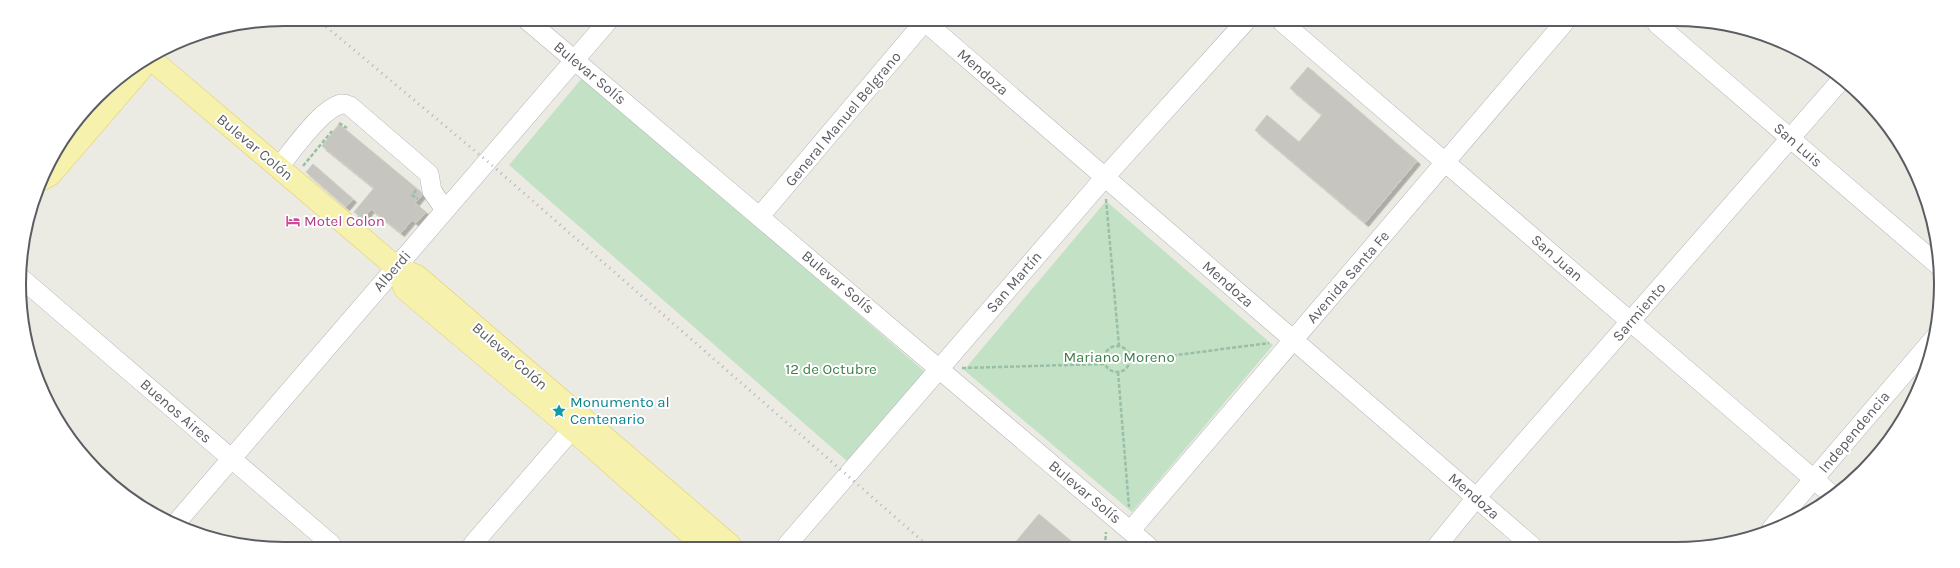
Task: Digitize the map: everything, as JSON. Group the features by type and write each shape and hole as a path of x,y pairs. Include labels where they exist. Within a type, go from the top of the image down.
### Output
{"main road":[{"name":"Bulevar Colón","path":"153,62 396,266 405,288 726,542"},
{"path":"54,167 141,69"},
{"name":"Bulevar Colón","path":"577,424 700,542"}],"street":[{"name":"Bulevar Solís","path":"534,26 1144,542"},
{"name":"Alberdi","path":"179,519 396,266 605,26"},
{"name":"General Manuel Belgrano","path":"760,216 921,26"},
{"name":"Mendoza","path":"931,26 1527,542"},
{"name":"San Martín","path":"790,542 1104,177 1241,26"},
{"name":"San Juan","path":"1287,26 1829,492"},
{"name":"Avenida Santa Fe","path":"1131,530 1562,26"},
{"name":"San Luis","path":"1659,26 1933,261"},
{"name":"Sarmiento","path":"1440,542 1476,498 1838,83"},
{"path":"286,173 320,117 336,106 343,104 350,106 429,174 432,191 445,210"},
{"name":"Buenos Aires","path":"26,282 329,542"},
{"name":"Independencia","path":"1779,520 1926,348"},
{"path":"475,542 577,424"}],"path":[{"path":"286,173 339,122 347,128"},
{"path":"1104,177 1119,346"},
{"path":"1131,361 1294,340"},
{"path":"1119,346 1128,351 1131,361 1126,369 1118,372 1110,370 1105,364 1105,355 1110,348 1119,346"},
{"path":"940,369 1105,364"},
{"path":"1118,372 1131,530"}],"green space":[{"name":"12 de Octubre","path":"583,77 925,372 847,461 509,165"},
{"name":"Mariano Moreno","path":"1106,201 1273,345 1132,512 964,370"}],"building":[{"path":"1308,67 1417,161 1365,223 1255,130 1267,115 1299,142 1322,115 1290,88"},
{"path":"339,124 421,192 422,195 415,203 426,212 416,223 412,220 401,233 371,209 363,219 354,212 374,188 322,146"},
{"path":"313,164 353,199 346,207 306,172"},
{"path":"1039,514 1072,542 1016,542"}],"railway":[{"path":"325,26 487,161 924,542"}],"place":[{"name":"Motel Colon","path":"293,221"},
{"name":"Monumento al Centenario","path":"559,411"}]}
